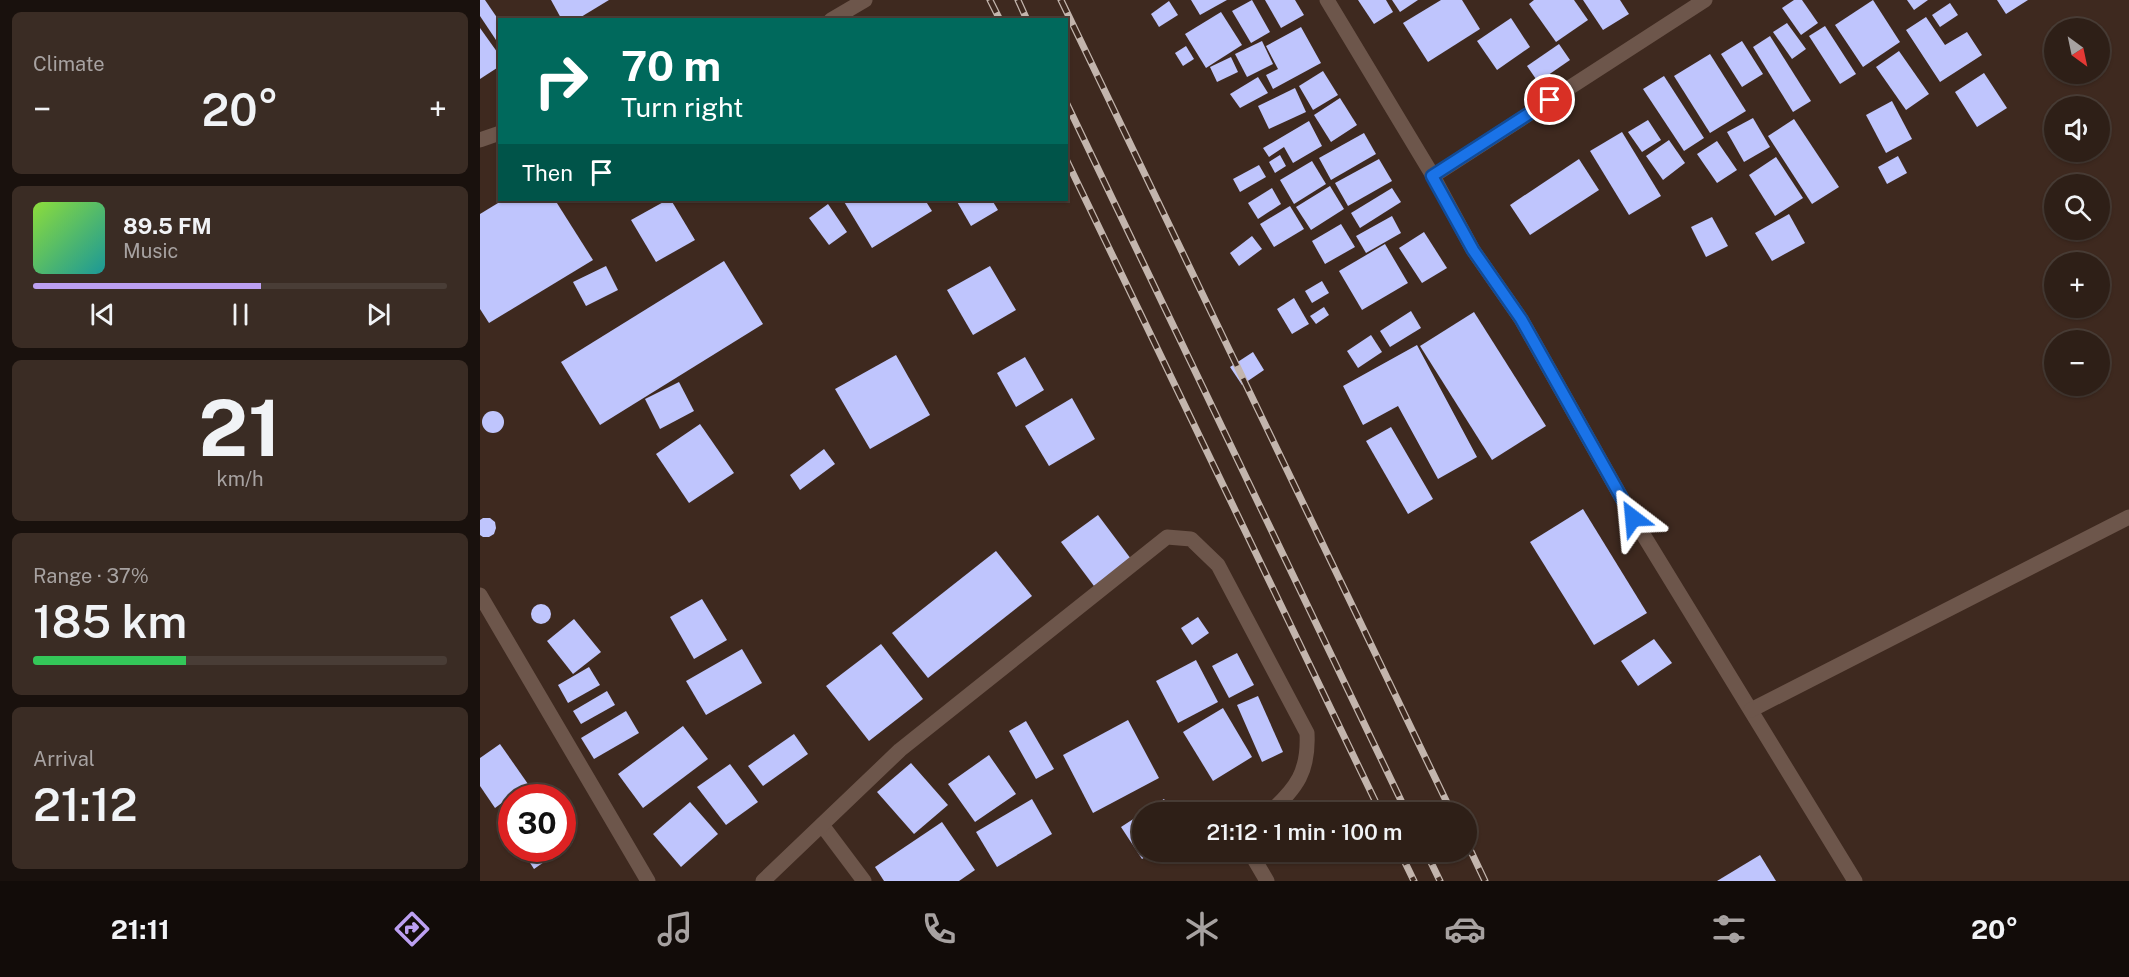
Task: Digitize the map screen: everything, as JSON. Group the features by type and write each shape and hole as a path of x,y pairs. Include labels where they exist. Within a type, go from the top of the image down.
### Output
{"street":[{"path":"834,18 865,0"},
{"path":"1327,0 1432,176 1473,250 1521,319 1633,518 1855,881"},
{"path":"1432,176 1705,0"},
{"path":"480,140 498,134"},
{"path":"1751,710 2129,517"},
{"path":"763,881 900,750 1167,537 1191,538 1218,565 1307,733 1308,756 1299,780 1281,802"},
{"path":"480,595 648,881"},
{"path":"822,825 864,881"},
{"path":"1256,862 1267,881"}],"building":[{"path":"480,0 485,0 498,19 498,43 480,16"},
{"path":"551,0 609,0 579,18 561,18"},
{"path":"1191,0 1227,0 1200,15"},
{"path":"1252,0 1270,32 1251,43 1232,11"},
{"path":"1265,0 1295,0 1304,15 1281,28"},
{"path":"1358,0 1386,0 1393,12 1374,24"},
{"path":"1392,0 1418,0 1400,12"},
{"path":"1441,0 1462,0 1480,29 1428,62 1403,23"},
{"path":"1534,0 1574,0 1588,20 1556,42 1529,4"},
{"path":"1583,0 1620,0 1629,14 1603,30"},
{"path":"1794,0 1802,0 1818,23 1801,35 1782,8"},
{"path":"1873,0 1900,42 1863,67 1835,25"},
{"path":"1907,0 1928,0 1914,10"},
{"path":"1997,0 2028,0 2006,14"},
{"path":"1169,1 1178,15 1159,27 1151,14"},
{"path":"1950,3 1958,15 1940,27 1932,15"},
{"path":"1221,12 1242,45 1206,68 1185,34"},
{"path":"1926,17 1945,45 1967,32 1982,55 1940,82 1906,30"},
{"path":"1511,18 1530,47 1497,70 1477,41"},
{"path":"1787,23 1806,49 1792,59 1773,32"},
{"path":"1825,26 1856,74 1840,84 1809,36"},
{"path":"1301,27 1321,63 1273,89 1266,75 1278,69 1266,46"},
{"path":"480,28 498,53 498,67 480,79"},
{"path":"1770,36 1811,101 1793,112 1753,47"},
{"path":"1262,41 1273,64 1247,77 1235,54"},
{"path":"1742,41 1763,74 1742,87 1721,54"},
{"path":"1559,44 1570,60 1538,82 1527,66"},
{"path":"1186,46 1194,59 1183,66 1175,53"},
{"path":"1899,51 1929,94 1906,110 1876,67"},
{"path":"1710,54 1746,111 1710,133 1674,76"},
{"path":"1231,57 1238,72 1217,82 1210,67"},
{"path":"1323,71 1338,95 1313,110 1299,86"},
{"path":"1984,73 2007,108 1977,127 1955,92"},
{"path":"1664,76 1704,138 1684,151 1643,89"},
{"path":"1258,77 1268,93 1240,108 1230,94"},
{"path":"1295,88 1306,112 1269,129 1258,106"},
{"path":"1340,98 1357,125 1331,142 1314,115"},
{"path":"1892,101 1912,139 1886,153 1866,115"},
{"path":"1753,118 1770,147 1744,162 1727,132"},
{"path":"1794,119 1839,187 1812,204 1768,136"},
{"path":"1648,120 1661,140 1642,152 1628,132"},
{"path":"1309,121 1322,146 1293,163 1284,147 1269,157 1263,148"},
{"path":"1622,132 1661,196 1629,215 1590,151"},
{"path":"1364,133 1376,154 1331,180 1319,158"},
{"path":"1669,140 1685,163 1663,180 1646,156"},
{"path":"1717,141 1737,170 1717,183 1697,154"},
{"path":"1280,155 1286,166 1275,173 1269,162"},
{"path":"1898,156 1907,173 1887,184 1878,167"},
{"path":"1776,157 1803,198 1775,216 1749,175"},
{"path":"1379,159 1392,181 1348,206 1335,183"},
{"path":"1579,159 1599,190 1530,235 1510,205"},
{"path":"1312,161 1326,184 1294,204 1280,180"},
{"path":"1259,165 1266,177 1240,192 1233,179"},
{"path":"1330,186 1344,209 1311,230 1296,207"},
{"path":"1272,188 1281,204 1258,219 1248,203"},
{"path":"1392,188 1401,202 1360,228 1351,213"},
{"path":"501,201 556,201 593,260 489,323 480,309 480,214"},
{"path":"665,201 672,201 695,240 656,262 631,220"},
{"path":"844,201 926,201 932,211 872,248"},
{"path":"957,201 993,201 998,210 971,226"},
{"path":"828,204 847,232 829,245 809,218"},
{"path":"1290,206 1304,229 1274,247 1260,224"},
{"path":"1789,214 1805,243 1772,261 1755,233"},
{"path":"1392,216 1401,233 1366,253 1356,236"},
{"path":"1712,217 1728,246 1706,257 1691,227"},
{"path":"1341,224 1355,247 1325,264 1312,241"},
{"path":"1424,232 1447,268 1422,283 1399,248"},
{"path":"1252,236 1262,249 1239,266 1230,253"},
{"path":"1385,244 1408,283 1362,310 1339,271"},
{"path":"724,261 763,324 600,425 561,362"},
{"path":"606,266 618,290 586,306 573,282"},
{"path":"990,266 1016,310 973,335 947,290"},
{"path":"1322,281 1329,293 1312,303 1305,291"},
{"path":"1294,298 1309,324 1292,334 1277,309"},
{"path":"1324,307 1329,315 1316,324 1310,316"},
{"path":"1411,311 1421,328 1390,347 1380,331"},
{"path":"1474,312 1546,426 1492,460 1420,346"},
{"path":"1371,335 1382,352 1358,368 1347,351"},
{"path":"1417,345 1477,457 1438,479 1398,406 1363,425 1343,386"},
{"path":"1253,352 1264,370 1242,385 1230,367"},
{"path":"896,355 930,415 870,449 835,389"},
{"path":"1025,357 1044,390 1016,407 997,373"},
{"path":"679,382 694,411 660,429 645,399"},
{"path":"1072,398 1095,439 1049,466 1025,426"},
{"path":"493,411 501,414 504,422 501,430 493,433 485,430 482,422 485,414"},
{"path":"700,424 734,473 689,503 656,454"},
{"path":"1391,427 1433,499 1408,514 1366,441"},
{"path":"824,449 835,464 800,490 790,475"},
{"path":"1583,509 1647,613 1594,645 1530,542"},
{"path":"1098,515 1131,559 1094,586 1061,542"},
{"path":"490,518 495,522 494,534 489,537 480,535 480,520"},
{"path":"996,551 1032,596 928,678 892,633"},
{"path":"702,599 727,640 694,659 670,617"},
{"path":"541,604 548,607 551,614 548,621 541,624 534,621 531,614 534,607"},
{"path":"1198,617 1209,633 1192,645 1181,628"},
{"path":"574,619 601,652 573,674 547,641"},
{"path":"1654,639 1672,663 1638,686 1621,661"},
{"path":"881,644 923,699 869,741 826,686"},
{"path":"742,649 762,683 706,715 686,681"},
{"path":"1237,653 1254,685 1229,698 1212,666"},
{"path":"1196,660 1218,702 1178,723 1156,681"},
{"path":"589,667 600,685 568,703 558,685"},
{"path":"607,691 615,705 581,724 573,711"},
{"path":"1258,696 1283,752 1262,762 1237,705"},
{"path":"1223,708 1252,757 1213,781 1183,732"},
{"path":"626,711 639,733 594,759 581,738"},
{"path":"1128,720 1159,778 1093,813 1063,755"},
{"path":"1026,721 1054,769 1036,779 1009,731"},
{"path":"683,726 708,759 643,808 618,774"},
{"path":"794,734 808,754 763,786 748,766"},
{"path":"500,744 528,784 498,784 498,806 495,808 480,786 480,758"},
{"path":"989,755 1016,794 975,822 948,784"},
{"path":"911,763 948,805 914,834 877,792"},
{"path":"730,764 758,802 726,825 697,787"},
{"path":"1032,799 1052,834 997,867 976,832"},
{"path":"690,802 718,834 681,867 653,834"},
{"path":"1132,820 1132,844 1121,827"},
{"path":"942,822 975,870 959,881 884,881 875,867"},
{"path":"1760,855 1776,881 1717,881"},
{"path":"529,862 544,862 534,869"}],"railway":[{"path":"990,0 999,18"},
{"path":"1018,0 1026,18"},
{"path":"1061,0 1447,802"},
{"path":"1068,106 1402,802"},
{"path":"1068,163 1376,802"},
{"path":"1405,862 1414,881"},
{"path":"1431,862 1440,881"},
{"path":"1476,862 1485,881"}],"route":[{"path":"1550,100 1432,176 1473,250 1521,319 1633,518"}]}
